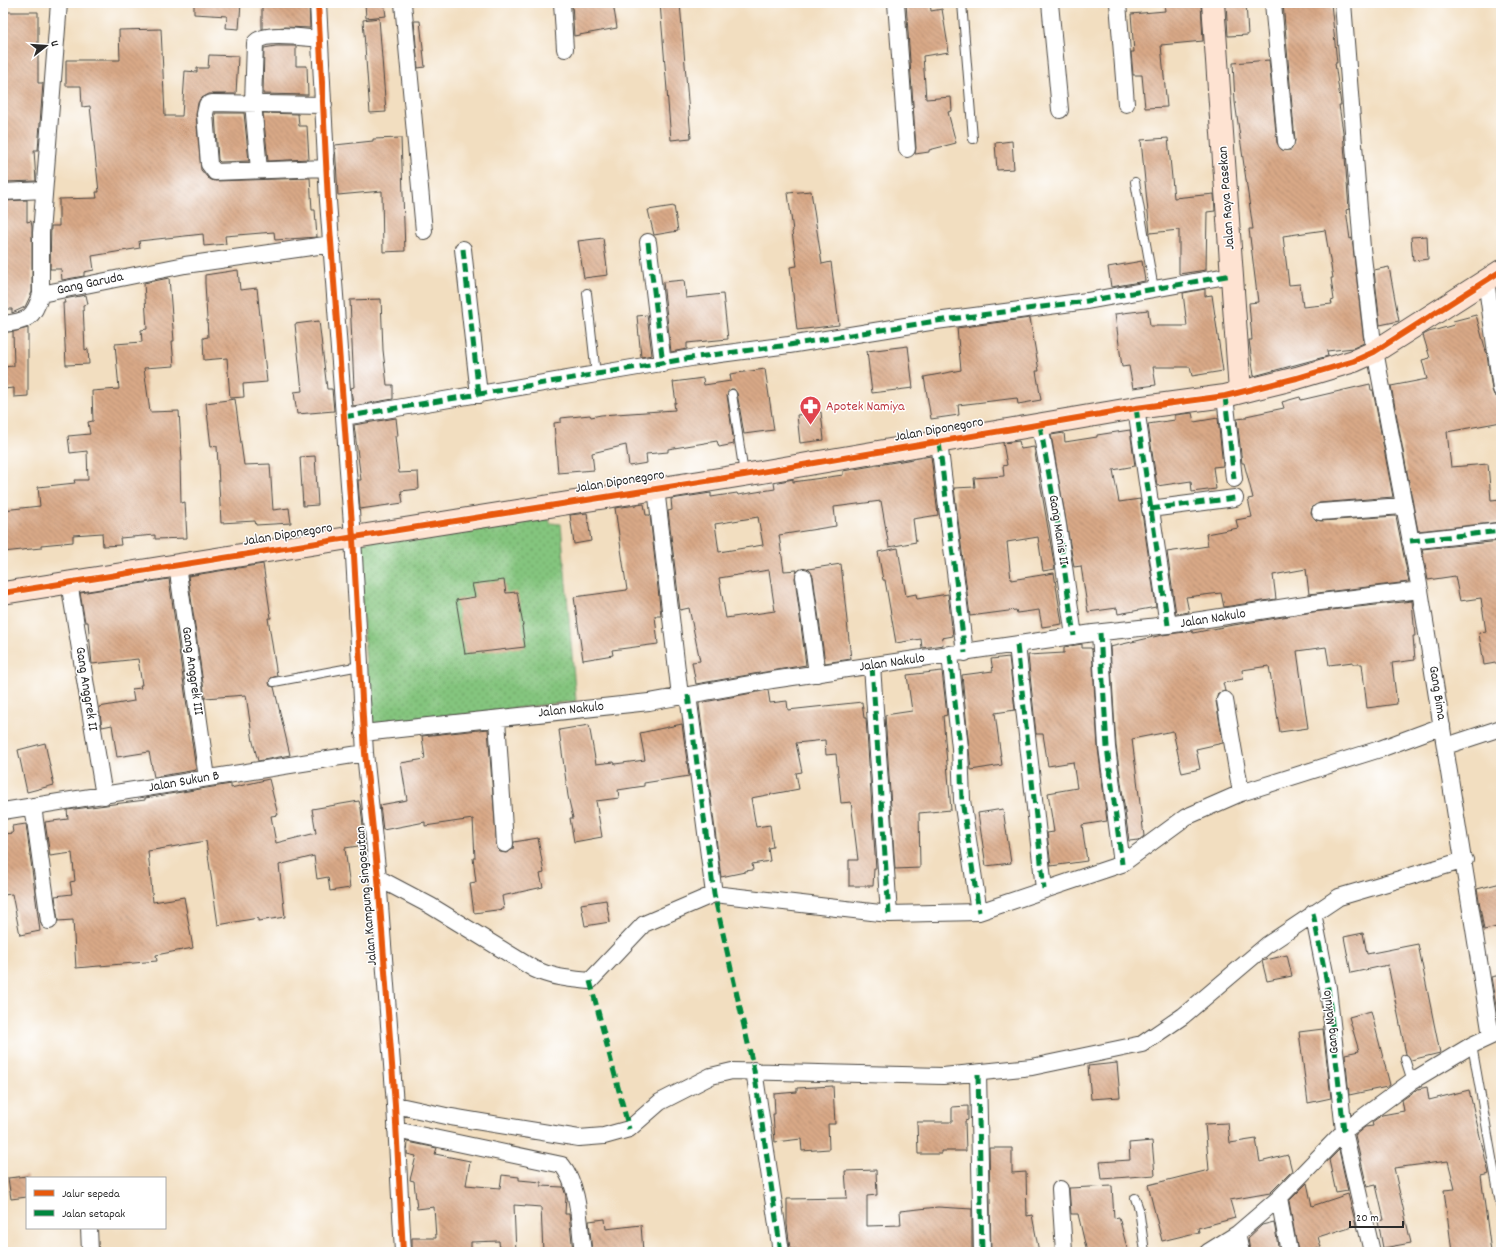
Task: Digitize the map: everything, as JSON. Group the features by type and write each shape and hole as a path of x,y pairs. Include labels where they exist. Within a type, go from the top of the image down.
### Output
{"street":[{"name":"Gang Garuda","path":"59,3 40,233 41,294 185,264 332,244"},
{"name":"Jalan Kampung Singosutan","path":"318,3 327,168 353,538 364,753 378,878 396,1105 402,1252"},
{"path":"402,3 424,232"},
{"path":"562,3 565,49"},
{"path":"896,3 907,149"},
{"path":"1050,3 1060,110"},
{"path":"1118,3 1126,104"},
{"name":"Jalan Raya Pasekan","path":"1212,3 1232,275 1232,394"},
{"path":"1273,3 1286,142"},
{"name":"Gang Bima","path":"1343,3 1362,248 1374,352 1420,590 1464,860 1496,1034"},
{"path":"259,170 253,103 254,49 257,40 284,36 320,39"},
{"path":"324,105 212,103 207,105 205,114 209,164 212,170 221,173 259,170 327,168"},
{"path":"3,192 44,190"},
{"path":"648,242 663,364"},
{"path":"463,249 478,395"},
{"path":"344,418 697,357 789,345 936,321 1087,301 1232,275"},
{"path":"1493,276 1501,389"},
{"name":"Jalan Diponegoro","path":"3,593 744,475 1136,408 1232,394 1298,378 1354,361 1374,352 1410,331 1493,276"},
{"path":"3,324 26,320 32,316 36,310 41,294"},
{"path":"1232,394 1234,479"},
{"path":"1136,408 1141,430 1150,509 1168,625"},
{"name":"Gang Manis II","path":"1040,425 1058,525 1074,636"},
{"path":"939,442 957,654 962,800 979,912"},
{"path":"656,488 684,696 714,894"},
{"path":"1150,509 1235,498"},
{"path":"1320,512 1403,506"},
{"path":"1410,541 1501,531"},
{"name":"Gang Anggrek III","path":"178,565 207,778"},
{"path":"804,577 817,674"},
{"name":"Gang Anggrek II","path":"69,582 104,796"},
{"name":"Jalan Nakulo","path":"363,733 649,702 817,674 1100,632 1168,625 1312,603 1420,590"},
{"path":"1100,632 1107,747 1122,864"},
{"path":"1017,645 1044,889"},
{"path":"872,666 889,914"},
{"path":"1225,700 1241,793"},
{"path":"497,719 505,844"},
{"path":"378,878 431,906 534,969 547,975 564,979 590,981 644,924 714,894 889,914 979,912 1122,864 1186,817 1241,793 1380,749 1442,726"},
{"path":"1446,746 1501,728"},
{"name":"Jalan Sukun B","path":"3,811 104,796 364,753"},
{"path":"33,806 49,921"},
{"path":"396,1105 451,1117 579,1138 604,1136 629,1129 660,1102 711,1076 732,1071 754,1070 854,1075 943,1076 978,1074 1032,1067 1142,1044 1183,1016 1267,945 1339,897 1464,860"},
{"name":"Gang Nakulo","path":"1313,913 1328,988 1344,1131 1372,1252"},
{"path":"1208,1252 1237,1234 1279,1198 1344,1131 1412,1081 1472,1044 1496,1034"},
{"path":"754,1070 782,1252"},
{"path":"978,1074 982,1252"},
{"path":"396,1130 562,1165 566,1170 574,1189 583,1252"},
{"path":"1060,1189 1064,1252"},
{"path":"1279,1198 1289,1252"},
{"path":"90,1229 90,1252"},
{"path":"1237,1234 1241,1252"}],"lane":[{"path":"962,3 973,139"},
{"path":"1135,182 1154,289"},
{"path":"587,293 596,375"},
{"path":"732,394 744,475"},
{"path":"274,682 360,666"},
{"path":"1472,1044 1501,1209"},
{"path":"1405,1059 1412,1081"},
{"path":"1135,1198 1139,1209 1145,1252"}],"green space":[{"path":"547,512 550,523 561,524 576,701 370,726 358,543"}],"building":[{"path":"194,3 241,3 239,29 226,28 227,16 194,14"},
{"path":"262,3 309,3 310,28 285,27 262,29"},
{"path":"365,3 384,3 386,16 366,18"},
{"path":"572,3 613,3 617,28 574,36"},
{"path":"660,3 680,3 691,138 671,140"},
{"path":"906,3 930,3 931,11 942,9 949,52 923,56 926,99 951,97 952,111 948,112 956,143 929,150 929,152 915,154 916,148"},
{"path":"1164,3 1201,3 1203,41 1161,45 1167,107 1145,108 1142,75 1133,75 1131,52 1134,52 1131,14 1165,11"},
{"path":"1226,3 1246,3 1248,35 1228,36"},
{"path":"1283,3 1331,3 1337,63 1335,63 1341,105 1339,105 1343,132 1349,209 1346,210 1350,239 1352,238 1364,343 1353,348 1327,351 1328,356 1254,376 1249,340 1252,340 1249,303 1258,302 1249,229 1253,229 1235,102 1233,63 1269,60 1277,143 1282,150 1291,150 1295,141","holes":["1325,230 1333,278 1331,278 1334,300 1331,301 1332,304 1303,307 1300,284 1289,285 1283,236"]},
{"path":"3,12 38,12 38,83 43,83 38,150 34,150 36,181 4,182"},
{"path":"379,18 386,112 370,113 363,20"},
{"path":"414,21 420,21 425,67 418,68"},
{"path":"161,29 165,116 182,116 185,71 197,72 197,68 208,68 209,55 238,56 236,94 209,94 200,99 198,103 196,115 201,170 208,178 215,181 310,178 312,210 315,210 317,237 275,240 274,232 225,236 226,244 204,246 203,234 139,241 140,248 92,256 94,270 84,272 84,276 62,280 61,269 50,269 51,226 59,226 59,199 97,198 96,192 99,192 90,106 82,107 81,86 66,86 66,60 120,60 119,30"},
{"path":"276,46 296,46 296,66 307,66 308,95 263,94 264,48"},
{"path":"215,113 244,113 249,161 220,162 218,160"},
{"path":"263,113 298,114 299,126 307,126 309,159 268,161"},
{"path":"401,138 405,251 383,252 382,191 338,195 335,145 373,141 373,139"},
{"path":"1168,138 1174,198 1214,194 1215,211 1207,212 1206,270 1179,274 1179,230 1150,233 1141,140"},
{"path":"1012,141 1014,169 997,170 995,143"},
{"path":"811,191 822,264 831,262 839,325 797,330 790,267 797,266 788,193"},
{"path":"27,200 27,222 31,221 32,227 32,292 25,307 12,313 12,309 3,309 3,201"},
{"path":"674,206 678,231 654,235 648,210"},
{"path":"1427,236 1428,259 1413,261 1411,237"},
{"path":"603,238 608,275 584,278 578,241"},
{"path":"1142,261 1145,281 1111,287 1108,267"},
{"path":"1389,267 1399,321 1380,325 1374,270"},
{"path":"238,270 240,290 257,288 267,382 243,384 244,397 230,398 227,358 204,360 203,338 208,337 205,275"},
{"path":"169,278 174,341 172,341 174,366 144,368 150,412 179,411 182,461 180,461 181,503 185,502 187,538 155,539 155,535 120,538 121,545 103,546 102,533 73,535 73,542 41,545 41,548 3,552 3,510 40,506 38,487 75,483 74,480 88,480 87,451 70,453 68,436 90,434 88,422 93,421 92,391 119,389 115,344 142,342 141,330 147,329 144,283"},
{"path":"684,280 686,298 723,294 728,339 687,343 687,349 671,352 663,282"},
{"path":"1205,289 1205,296 1212,295 1223,371 1192,376 1190,367 1153,367 1156,385 1133,388 1129,366 1122,367 1115,314 1148,310 1150,326 1187,326 1183,293"},
{"path":"86,295 88,304 83,305 85,350 88,349 89,364 66,365 64,299"},
{"path":"381,299 383,350 387,385 393,385 393,399 353,406 351,388 354,387 350,300"},
{"path":"647,315 652,355 641,357 637,316"},
{"path":"1476,315 1487,355 1492,390 1494,395 1498,398 1501,422 1447,432 1451,467 1488,464 1491,500 1501,499 1501,522 1418,531 1391,386 1427,379 1422,360 1430,358 1423,335 1454,325 1453,321"},
{"path":"1030,318 1039,371 1036,371 1041,400 1018,404 1017,398 958,405 959,415 931,419 924,377 961,370 957,328"},
{"path":"319,321 327,389 332,389 334,411 297,414 294,392 302,391 295,324"},
{"path":"28,328 28,396 14,397 14,388 3,389 3,367 14,366 13,332"},
{"path":"908,346 913,388 872,393 867,351"},
{"path":"765,369 774,430 744,434 737,393 734,389 731,389 727,395 734,444 719,447 717,441 668,449 668,452 646,454 647,463 629,466 626,445 592,453 594,470 558,473 554,423 561,422 561,418 675,410 674,403 676,403 673,382 703,378 704,385 731,381 730,374"},
{"path":"1370,384 1371,390 1373,390 1393,497 1319,503 1312,508 1311,513 1316,520 1321,521 1396,516 1409,582 1309,594 1306,569 1273,575 1276,599 1224,607 1221,593 1186,597 1189,612 1176,614 1167,552 1208,546 1206,534 1238,528 1236,520 1252,517 1248,499 1253,498 1244,463 1242,463 1237,419 1284,408 1282,402 1300,397 1301,400"},
{"path":"235,399 244,465 270,464 273,510 289,508 291,523 256,525 255,521 221,523 217,446 211,447 206,403"},
{"name":"Apotek Namiya","path":"821,412 824,440 800,443 797,415"},
{"path":"1192,413 1194,422 1218,418 1223,466 1213,467 1216,489 1192,492 1191,481 1157,486 1148,424 1175,420 1175,415"},
{"path":"396,418 398,436 395,436 399,473 418,472 419,489 401,491 403,503 360,509 358,480 361,480 354,425"},
{"path":"1130,430 1135,466 1113,470 1119,502 1140,499 1156,607 1118,614 1117,608 1088,612 1081,566 1074,567 1051,435 1064,433 1065,442"},
{"path":"1019,441 1021,449 1034,447 1055,569 1043,571 1038,537 1007,542 1011,580 1054,573 1062,624 1042,627 1039,610 1017,613 1016,610 970,616 954,488 975,487 974,478 1004,476 1003,466 1007,465 1003,443"},
{"path":"315,456 318,505 303,506 300,457"},
{"path":"931,456 938,515 913,519 916,542 889,547 881,501 834,507 836,526 779,535 784,571 797,570 795,578 806,665 696,684 692,662 700,661 689,608 680,610 668,511 672,510 671,499 711,493 711,497 737,493 738,495 775,489 774,483 793,479 793,482 843,475 843,471","holes":["758,517 763,545 719,552 715,524","769,570 775,611 726,618 719,578"]},
{"path":"644,504 646,515 650,515 661,616 655,616 658,644 612,650 613,655 583,660 574,597 627,590 615,508"},
{"path":"587,513 591,541 574,544 570,515"},
{"path":"1501,541 1501,662 1484,665 1479,633 1486,632 1481,598 1460,601 1455,576 1428,580 1422,549"},
{"path":"898,548 906,596 916,594 917,599 948,594 953,636 942,638 943,645 922,648 921,639 896,643 885,580 883,580 878,552"},
{"path":"263,564 271,618 268,618 277,676 271,678 269,683 270,686 274,687 290,755 258,761 253,742 246,695 205,698 188,576"},
{"path":"841,564 851,659 825,663 813,576 808,569"},
{"path":"169,579 196,770 154,777 149,752 117,757 112,725 102,727 99,707 134,701 132,689 141,688 140,685 142,685 138,659 92,664 88,622 85,622 80,593"},
{"path":"504,580 506,593 517,592 525,647 465,654 456,600 475,597 472,584"},
{"path":"1412,601 1415,636 1413,636 1415,660 1392,663 1397,704 1367,708 1362,664 1353,664 1353,662 1329,665 1326,647 1297,651 1308,728 1280,732 1269,666 1242,670 1243,679 1223,683 1225,691 1218,693 1216,701 1223,743 1196,749 1200,769 1182,773 1173,731 1132,739 1144,836 1139,840 1129,841 1116,746 1110,647 1162,635 1192,631 1193,633 1313,612"},
{"path":"1082,644 1082,648 1091,648 1092,650 1098,748 1107,821 1082,825 1087,861 1051,866 1047,833 1054,832 1048,793 1077,788 1073,762 1048,766 1043,734 1036,734 1028,655 1064,653 1064,647"},
{"path":"1009,657 1015,710 995,713 1002,765 971,770 962,675 993,671 991,659"},
{"path":"942,671 947,715 943,716 951,810 919,813 920,868 895,869 885,715 912,711 907,675"},
{"path":"768,690 770,703 787,701 788,710 862,702 864,718 866,718 876,869 874,869 873,886 849,886 849,860 858,860 851,802 841,803 836,754 826,755 825,740 796,743 802,772 796,773 799,789 751,798 756,827 770,825 773,847 768,848 770,861 752,864 753,870 721,877 699,703"},
{"path":"682,724 689,776 644,783 644,786 618,790 619,798 596,801 602,837 574,842 570,818 573,818 568,796 559,730 589,725 596,764 614,762 615,764 645,760 640,733"},
{"path":"488,729 497,849 500,852 506,853 513,849 514,842 538,838 544,873 540,874 543,887 502,896 504,909 474,913 470,883 476,882 473,858 475,858 473,819 425,826 425,822 383,830 380,805 407,800 401,763 425,759 422,736"},
{"path":"45,743 54,785 27,792 18,750"},
{"path":"269,779 278,815 271,816 276,843 316,833 312,809 359,801 365,845 345,848 350,888 330,891 328,877 317,879 314,856 279,865 285,917 258,921 258,918 218,925 206,841 148,851 153,902 184,897 193,948 156,955 157,961 76,968 73,920 58,921 55,896 72,894 70,882 75,881 72,853 50,856 45,822 68,819 67,810 145,800 145,798 231,784 231,788"},
{"path":"1003,809 1011,863 986,866 978,813"},
{"path":"26,824 40,931 20,935 12,894 3,895 3,834 13,833 12,826"},
{"path":"1501,883 1501,926 1484,930 1477,889"},
{"path":"606,900 610,922 585,926 581,904"},
{"path":"1363,933 1367,954 1418,944 1440,1053 1411,1060 1406,1054 1388,965 1351,973 1344,937"},
{"path":"1287,955 1292,976 1267,981 1262,961"},
{"path":"1501,975 1501,1023 1499,1023 1491,977"},
{"path":"1371,1011 1390,1085 1387,1087 1349,1095 1345,1054 1359,1051 1349,1017"},
{"path":"1323,1029 1331,1098 1308,1103 1299,1032"},
{"path":"1117,1063 1120,1097 1091,1099 1088,1066"},
{"path":"833,1086 835,1124 828,1124 829,1149 802,1151 801,1139 775,1142 773,1114 775,1114 774,1094 797,1092 797,1088"},
{"path":"1427,1087 1429,1100 1469,1090 1489,1174 1481,1176 1491,1252 1452,1252 1444,1190 1455,1189 1448,1161 1394,1168 1411,1243 1383,1248 1378,1221 1384,1220 1376,1185 1367,1187 1355,1135 1365,1127 1373,1126 1372,1122 1382,1115 1404,1111 1402,1100 1418,1089"},
{"path":"968,1106 968,1120 965,1121 966,1151 941,1151 941,1154 918,1154 917,1122 952,1122 952,1107"},
{"path":"1228,1123 1230,1143 1256,1139 1260,1162 1288,1155 1292,1171 1270,1193 1230,1200 1235,1218 1198,1228 1199,1232 1162,1241 1148,1185 1209,1170 1205,1124"},
{"path":"1152,1141 1155,1175 1102,1179 1100,1162 1130,1160 1129,1143"},
{"path":"408,1142 437,1148 435,1154 470,1161 466,1185 500,1188 502,1175 519,1177 519,1180 541,1182 541,1186 563,1187 566,1196 565,1214 569,1214 573,1252 543,1252 541,1207 514,1205 516,1252 500,1252 499,1241 471,1242 471,1252 412,1252 412,1238 436,1238 434,1207 417,1209 414,1181 410,1180 416,1156 407,1154"},
{"path":"989,1148 1012,1148 1012,1173 1026,1172 1027,1216 1032,1215 1039,1252 991,1252"},
{"path":"1339,1150 1348,1191 1336,1193 1329,1160"},
{"path":"876,1170 877,1195 867,1196 867,1226 901,1225 900,1211 938,1207 972,1209 972,1252 844,1252 790,1249 787,1224 787,1199 847,1198 845,1171"},
{"path":"27,1176 26,1197 11,1199 8,1178"},
{"path":"1307,1183 1312,1206 1348,1194 1356,1225 1318,1237 1321,1247 1298,1252 1289,1201"},
{"path":"1112,1186 1114,1218 1119,1217 1128,1252 1087,1252 1078,1214 1071,1214 1069,1188"},
{"path":"605,1219 606,1229 641,1225 643,1252 592,1252 589,1221"},
{"path":"1274,1222 1279,1252 1250,1252 1248,1238 1262,1225"}],"marked path":[{"path":"648,242 663,364"},
{"path":"463,249 479,395"},
{"path":"344,417 697,357 789,345 936,321 1087,301 1232,275"},
{"path":"1225,396 1234,479"},
{"path":"1136,408 1168,625"},
{"path":"1040,425 1058,525 1074,636"},
{"path":"939,442 965,653"},
{"path":"1150,509 1235,498"},
{"path":"1410,541 1501,531"},
{"path":"1100,633 1107,747 1122,864"},
{"path":"1017,645 1044,889"},
{"path":"950,655 960,748 962,800 979,912"},
{"path":"872,666 889,914"},
{"path":"688,695 714,894 754,1070 781,1252"},
{"path":"1313,913 1328,988 1344,1131"},
{"path":"590,981 629,1129"},
{"path":"978,1074 982,1252"}],"cycle path":[{"path":"318,3 328,201 353,538 365,753 378,878 395,1105 403,1252"},
{"path":"3,593 744,475 1136,408 1225,396 1297,378 1354,361 1374,352 1501,271"}],"place":[{"name":"Apotek Namiya","path":"811,426"}]}
